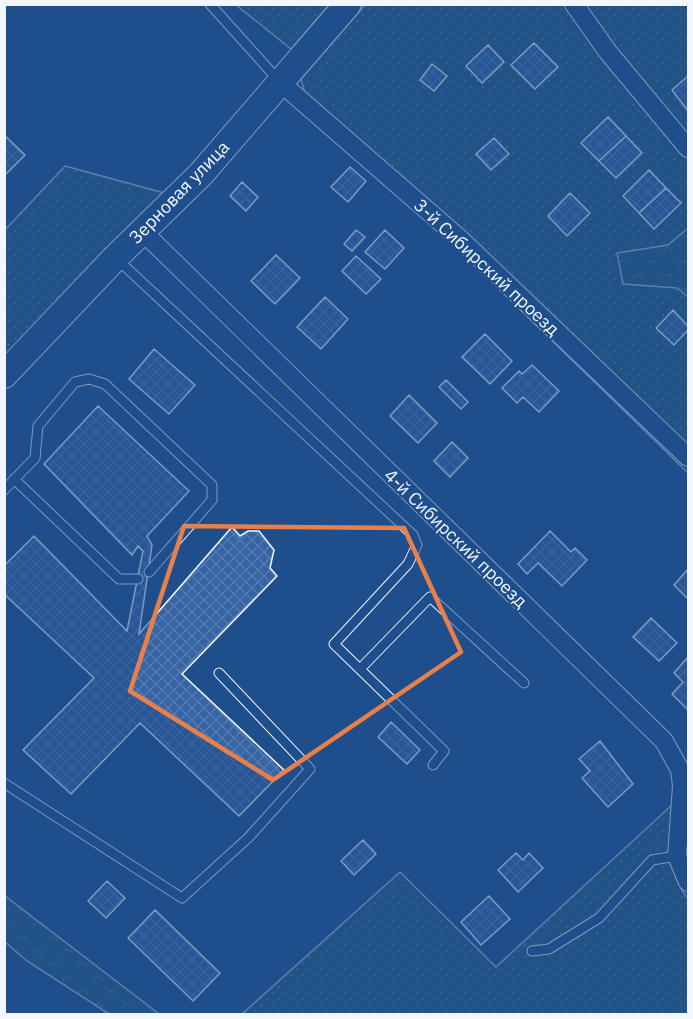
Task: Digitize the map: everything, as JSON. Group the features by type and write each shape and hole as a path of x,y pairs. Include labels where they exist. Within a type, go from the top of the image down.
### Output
{"street":[{"name":"Зерновая улица","path":"4,375 115,258 201,174 348,4"},
{"path":"574,4 608,52 688,148"},
{"name":"3-й Сибирский проезд","path":"281,83 459,238 688,457"},
{"name":"4-й Сибирский проезд","path":"142,231 664,741 680,771 682,786 677,856 688,882"}],"lane":[{"path":"210,4 281,83"},
{"path":"115,258 413,535 417,545 408,564 334,644 444,751 433,765"},
{"path":"4,490 35,458 38,426 75,382 89,379 105,384 212,485 212,500 149,572"},
{"path":"14,479 119,579 138,579"},
{"path":"360,669 430,597 524,683"},
{"path":"4,783 182,898 249,837 310,769 219,673"},
{"path":"532,951 549,949 598,918 652,860 677,856"}],"highlighted area":[{"path":"184,526 404,528 461,652 273,780 130,691"}],"green space":[{"path":"236,5 329,5 291,49"},
{"path":"365,5 688,5 688,473 453,244 295,105 304,90 301,79"},
{"path":"65,166 164,193 5,358 4,231"},
{"path":"688,228 688,297 677,288 623,284 617,253 668,245"},
{"path":"673,804 671,841 673,866 681,889 688,899 688,1014 242,1014 400,872 496,967"},
{"path":"4,896 159,1014 109,1014 27,961 5,942"}],"building":[{"path":"534,43 558,67 535,89 511,65"},
{"path":"488,45 504,62 482,83 466,66"},
{"path":"432,64 447,76 434,91 420,80"},
{"path":"687,77 688,79 688,111 672,90"},
{"path":"608,117 626,136 599,161 581,143"},
{"path":"4,135 25,155 4,176"},
{"path":"626,136 642,153 616,178 599,161"},
{"path":"494,138 509,154 491,170 476,154"},
{"path":"350,167 366,181 348,202 331,187"},
{"path":"649,170 666,188 639,213 623,196"},
{"path":"242,182 258,197 246,211 230,196"},
{"path":"666,188 681,203 654,229 639,213"},
{"path":"570,193 590,213 567,236 548,216"},
{"path":"356,230 365,237 352,251 344,244"},
{"path":"385,230 404,248 385,269 365,252"},
{"path":"276,255 300,278 275,304 251,281"},
{"path":"356,256 381,279 366,294 342,271"},
{"path":"325,297 348,319 321,349 297,327"},
{"path":"673,310 688,326 688,330 674,345 656,328"},
{"path":"485,334 512,361 490,384 462,357"},
{"path":"154,349 195,385 169,414 129,379"},
{"path":"532,365 559,391 539,412 523,397 517,403 502,388 519,371 522,374"},
{"path":"446,380 468,402 461,409 439,387"},
{"path":"409,395 437,423 418,443 390,416"},
{"path":"98,406 189,491 147,536 152,545 139,634 232,527 240,536 248,531 259,531 274,550 270,568 277,576 182,674 284,770 239,816 140,723 71,794 23,750 94,678 4,594 4,566 34,536 127,631 143,551 138,546 132,555 44,464"},
{"path":"452,442 468,458 450,477 434,461"},
{"path":"550,531 571,552 575,548 587,560 562,586 538,563 527,574 518,564"},
{"path":"688,569 688,599 674,585"},
{"path":"651,618 677,643 659,661 633,637"},
{"path":"688,657 688,710 672,694 683,682 674,673"},
{"path":"391,722 420,750 407,764 378,737"},
{"path":"600,741 633,784 608,807 582,778 590,771 579,759"},
{"path":"363,840 376,854 354,875 341,861"},
{"path":"516,853 523,860 529,853 543,868 518,892 498,870"},
{"path":"107,881 125,898 106,918 88,901"},
{"path":"489,896 510,919 481,945 461,922"},
{"path":"155,910 220,973 193,1001 128,938"}]}
